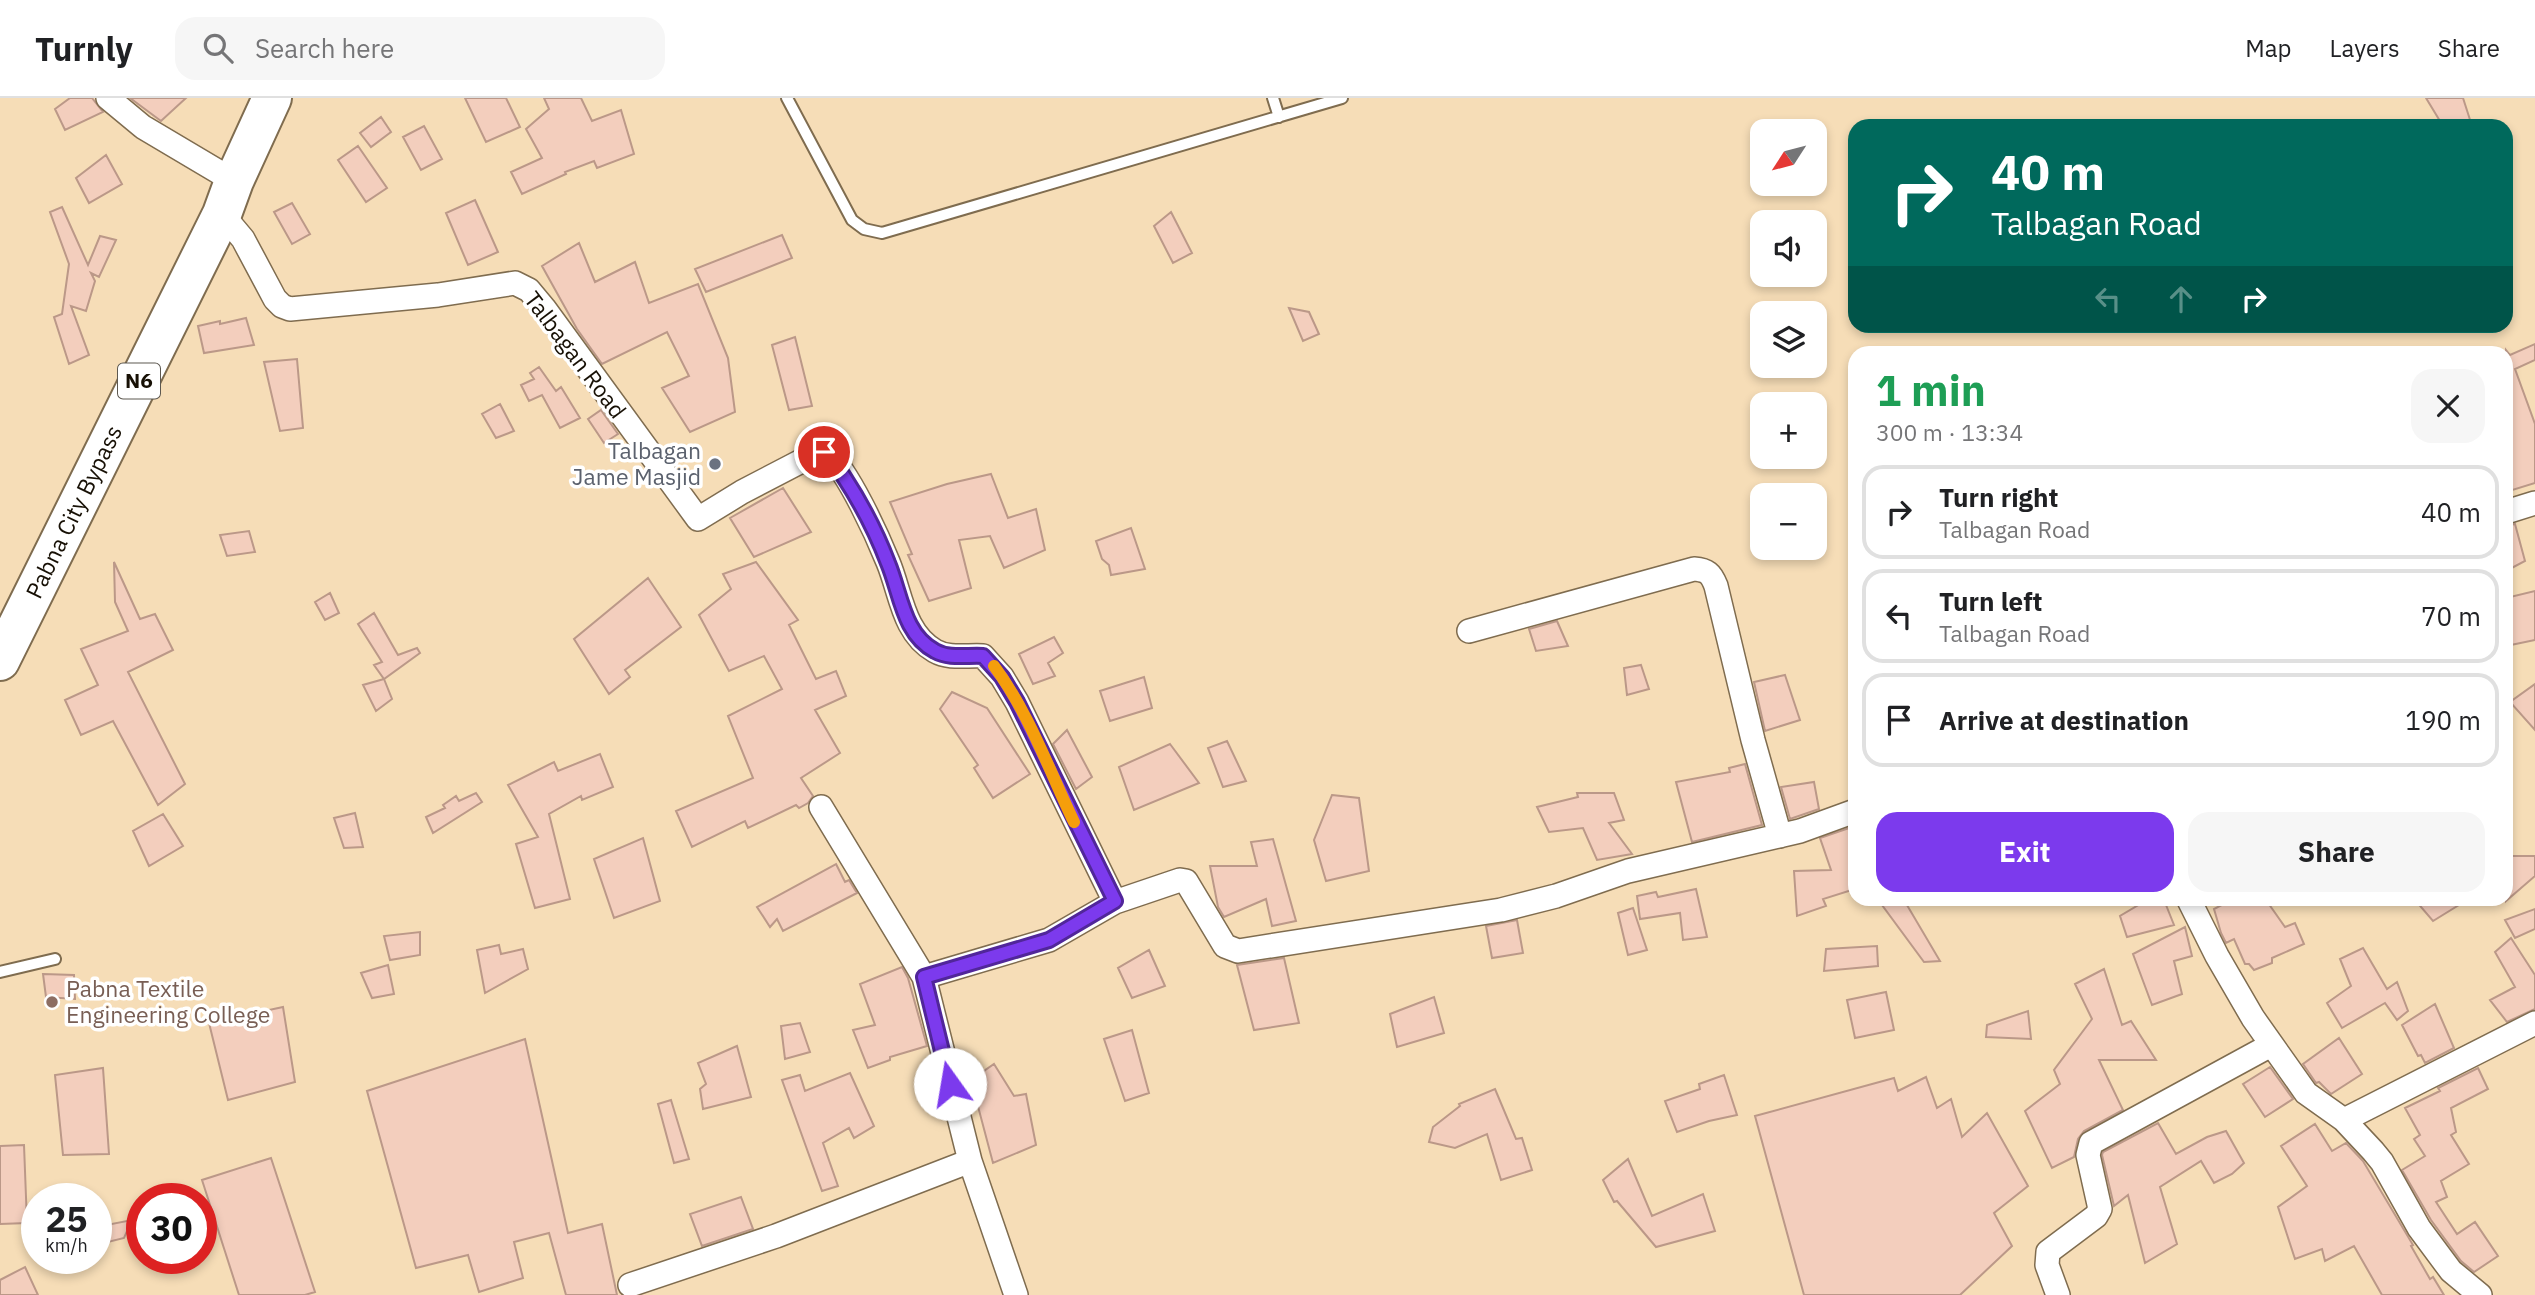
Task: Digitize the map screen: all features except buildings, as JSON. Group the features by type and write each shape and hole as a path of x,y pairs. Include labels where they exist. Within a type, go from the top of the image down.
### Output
{"highway":[{"name":"Pabna City Bypass","path":"0,661 228,197 272,98"}],"street":[{"path":"108,98 228,197"},
{"name":"Talbagan Road","path":"228,197 243,239 275,299 290,309 438,295 515,283 529,290 698,519 742,492 815,454 822,452 830,455 855,494 888,563 909,624 922,642 937,653 983,656 1002,677 1044,754 1073,819 1115,901"},
{"path":"2513,510 2535,503"},
{"path":"1469,631 1694,569 1706,570 1713,576 1716,586 1780,836"},
{"path":"821,807 924,977 970,1161 1016,1295"},
{"path":"924,977 1049,940 1115,901 1180,880 1186,881 1222,942 1230,950 1238,951 1501,910 1556,896 1628,871 1780,836 1848,813"},
{"path":"2192,906 2217,957 2271,1045 2306,1093 2344,1120 2382,1163 2419,1228 2451,1271 2480,1295"},
{"path":"2344,1120 2535,1023"},
{"path":"2058,1295 2047,1265 2048,1252 2096,1216 2100,1209 2088,1155 2091,1143 2271,1045"},
{"path":"630,1285 776,1236 970,1161"}],"lane":[{"path":"788,98 852,220 864,229 882,233 1342,98"},
{"path":"1273,98 1279,117"},
{"path":"0,972 55,959"}],"shaded area":[{"path":"0,98 2535,98 2535,1295 0,1295"}],"slow traffic":[{"path":"994,666 1017,702 1044,754 1074,822"}],"place":[{"name":"Talbagan Jame Masjid","path":"715,464"},
{"name":"Pabna Textile Engineering College","path":"52,1002"}],"route":[{"path":"824,452 834,459 855,494 888,563 909,624 922,642 937,653 983,656 1002,677 1044,754 1073,819 1115,901 1049,940 924,977 950,1084"}]}
